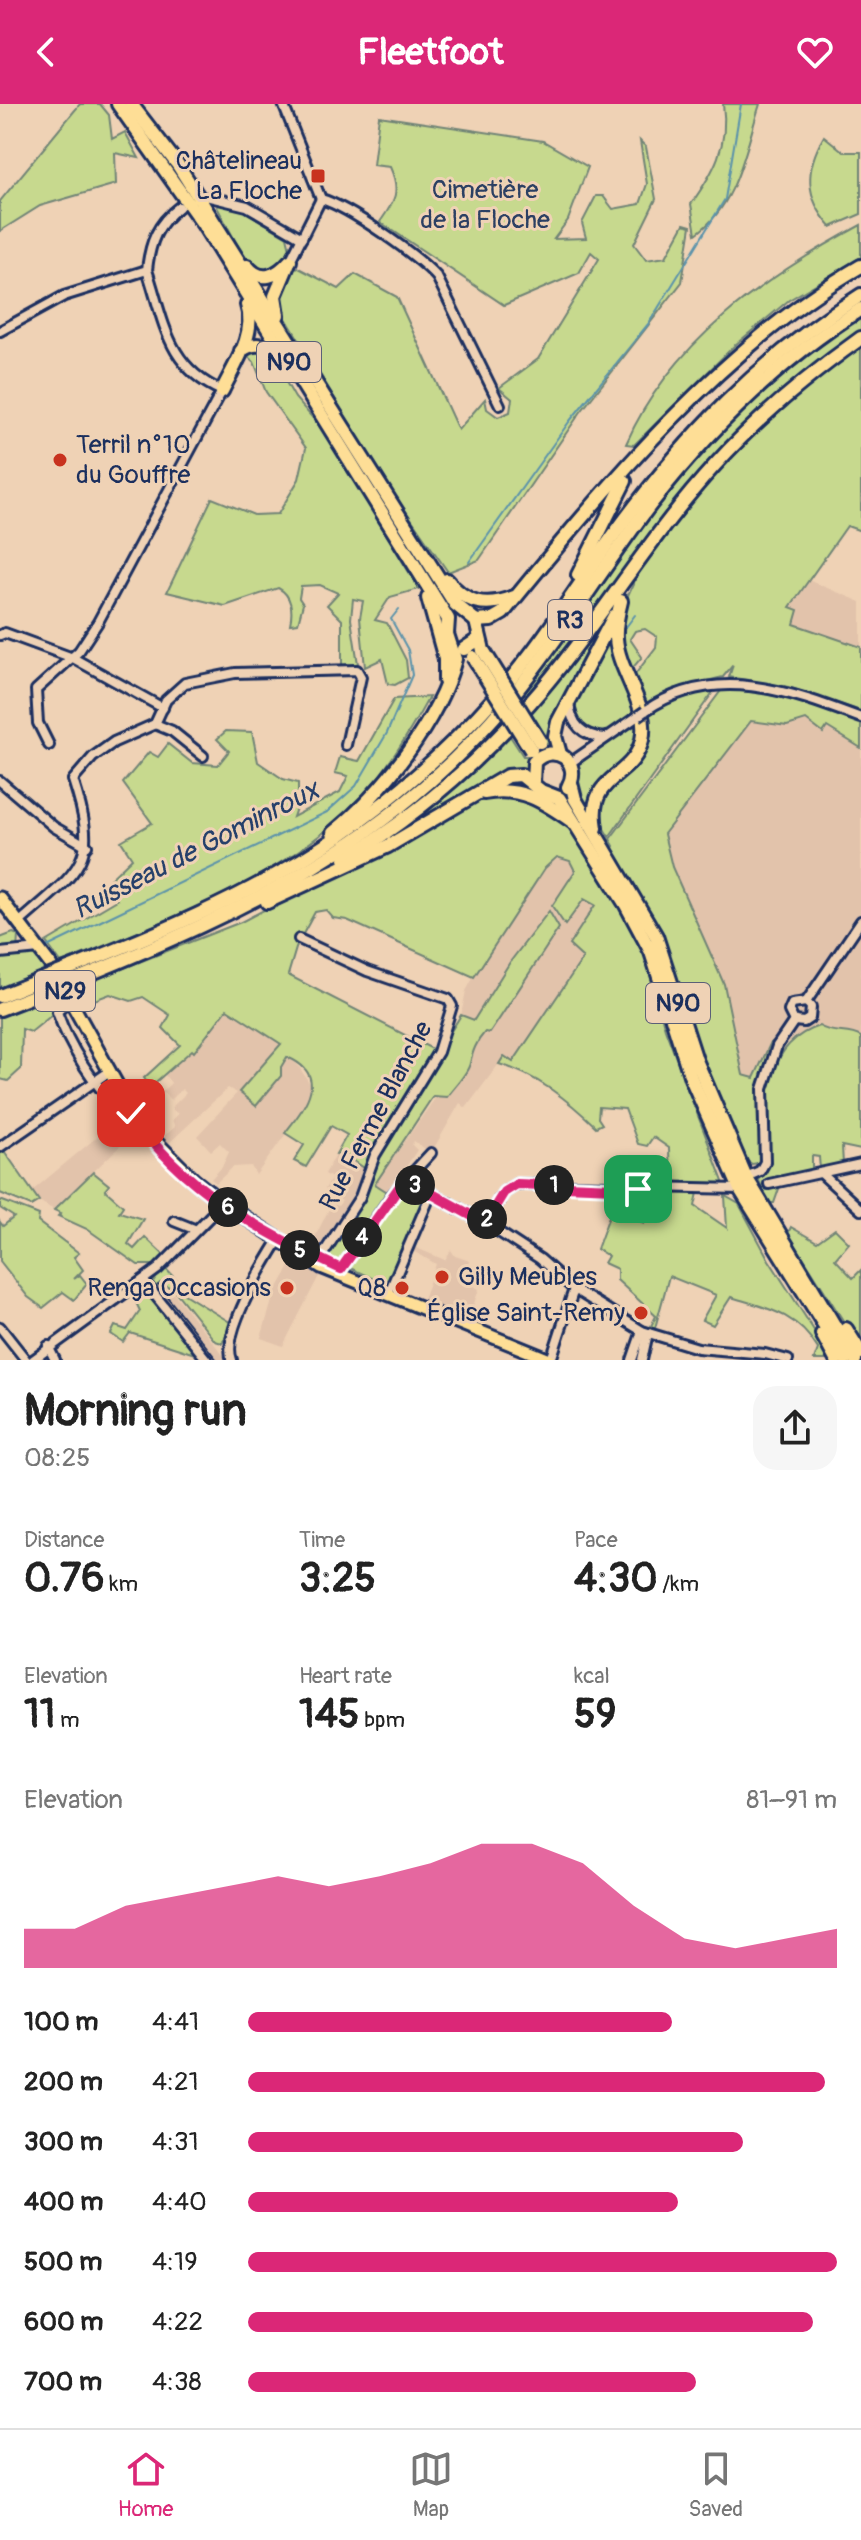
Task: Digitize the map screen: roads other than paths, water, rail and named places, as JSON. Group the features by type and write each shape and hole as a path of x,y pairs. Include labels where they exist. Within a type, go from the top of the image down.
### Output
{"highway":[{"name":"N90","path":"118,104 170,174 231,270 448,619 448,626"},
{"name":"N90","path":"131,104 178,165 431,566 471,618"},
{"name":"N90","path":"230,247 260,277 281,272 290,261"},
{"name":"N90","path":"278,322 275,296 290,261"},
{"path":"533,783 535,751 470,648 447,634 448,626 453,619 496,617 689,401 748,346 814,296 861,266"},
{"name":"N90","path":"222,391 241,351 251,316 231,270"},
{"name":"R3","path":"79,972 211,911 295,867 371,815 440,755 500,692 640,500 694,433 757,371 827,316 861,295"},
{"name":"R3","path":"0,1009 38,988 252,904 341,851 449,763 507,702 649,507 704,440 765,379 861,309"},
{"path":"273,901 360,850 421,806 493,742 530,703 738,440 810,375 861,338"},
{"name":"N90","path":"241,351 248,346 264,345 289,362"},
{"path":"558,616 619,491 647,448"},
{"path":"252,904 273,901 388,846 499,779 515,774 551,795 563,792 571,783 555,736 569,702 654,543"},
{"path":"431,566 462,596 474,602 496,603 517,595"},
{"path":"421,576 445,659 445,688"},
{"path":"597,835 593,813 597,793 633,757 643,735 643,719 616,640 621,601"},
{"path":"470,648 471,618"},
{"path":"295,867 372,797 410,747 445,688 455,659 470,648"},
{"path":"535,751 561,756"},
{"name":"N90","path":"571,783 575,799 656,936 696,1060 743,1183 798,1264 855,1360"},
{"path":"477,795 509,790 527,794 578,826"},
{"name":"N90","path":"551,795 566,805 651,952 696,1090 793,1278 846,1360"},
{"name":"R3","path":"0,996 38,988"},
{"path":"798,1264 861,1353"},
{"path":"793,1278 836,1360"}],"main road":[{"name":"N29","path":"0,898 40,949 129,1109 157,1144 223,1203 318,1262 550,1360"},
{"name":"N29","path":"121,1091 157,1144"},
{"name":"N29","path":"318,1262 341,1269 371,1285"}],"street":[{"path":"283,104 321,199 344,209 424,263 437,277 500,405"},
{"path":"210,197 247,206 302,238"},
{"path":"290,261 321,199"},
{"path":"49,745 38,723 36,690 73,658 98,622 222,391 196,377 176,356 147,270 149,246 157,229 179,207"},
{"path":"0,331 64,296 147,270"},
{"path":"3,634 73,658 163,708"},
{"path":"21,921 69,877 87,846 85,821 73,780 114,742 155,724 180,686 212,676 357,670 361,677 346,745"},
{"path":"561,756 606,738 676,693 722,684 780,691 861,718"},
{"path":"569,702 576,727 590,736 606,738"},
{"path":"155,724 172,731 203,756"},
{"path":"0,781 54,827 87,846"},
{"path":"806,1002 811,1007 810,1018 804,1022 794,1021 789,1015 792,1004 806,1002 861,921"},
{"name":"Rue Ferme Blanche","path":"299,939 391,981 448,999 452,1006 438,1052 375,1155 360,1197 318,1262"},
{"path":"0,953 40,949"},
{"path":"62,1007 57,1012 62,1027 94,1082 122,1114 129,1109"},
{"path":"485,1223 504,1192 521,1183 743,1183 760,1171 765,1162 763,1089 777,1046 794,1021"},
{"path":"0,1147 110,1071"},
{"path":"341,1269 405,1179 431,1153"},
{"path":"769,1184 861,1164"},
{"path":"821,1173 861,1210"},
{"path":"405,1179 485,1223 540,1259 574,1289 645,1332 702,1349 765,1354 788,1360"},
{"path":"389,1292 431,1194"},
{"path":"40,1353 158,1269 194,1229 223,1203"},
{"path":"174,1221 194,1229"},
{"path":"231,1357 234,1326 279,1240"},
{"path":"143,1280 207,1360"},
{"path":"550,1360 574,1289"},
{"path":"0,1327 26,1360"},
{"path":"632,1360 645,1332"},
{"path":"642,1360 645,1332"},
{"path":"698,1360 702,1349"},
{"path":"20,1350 40,1353 54,1360"}],"waterway":[{"name":"Ruisseau de Gominroux","path":"469,562 569,422 649,323 725,199 741,104"},
{"name":"Ruisseau de Gominroux","path":"45,948 327,812 356,786 387,733 412,675 408,650 391,619 399,609"},
{"path":"626,627 635,615"}],"tram line":[{"path":"158,1285 217,1360"}],"place":[{"name":"Châtelineau La Floche","path":"318,176"},
{"name":"Terril n°10 du Gouffre","path":"60,460"},
{"name":"Gilly Meubles","path":"442,1277"},
{"name":"Renga Occasions","path":"287,1288"},
{"name":"Q8","path":"402,1288"},
{"name":"Église Saint-Remy","path":"641,1313"}],"park label":[{"name":"Cimetière de la Floche","path":"485,205"}]}
